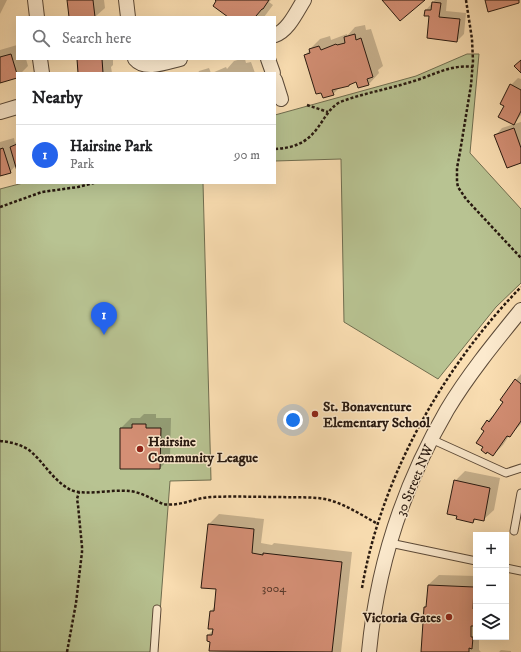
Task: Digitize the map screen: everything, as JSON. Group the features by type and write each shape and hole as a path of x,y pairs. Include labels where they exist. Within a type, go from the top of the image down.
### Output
{"street":[{"path":"35,0 37,16"},
{"path":"126,0 128,16"},
{"path":"276,35 279,34 291,22 304,0"},
{"path":"40,60 42,72"},
{"path":"136,60 138,63 152,66 176,60"},
{"path":"268,60 273,72"},
{"path":"276,83 281,99"},
{"path":"0,112 16,107"},
{"name":"30 Street NW","path":"369,652 374,614 390,543 397,519 417,469 447,410 472,373 521,310"}],"lane":[{"path":"431,439 506,473 521,468"},
{"path":"514,531 521,493"},
{"path":"390,543 473,560"},
{"path":"509,569 521,571"},
{"path":"154,652 157,609"}],"path":[{"path":"466,0 472,39 473,67 457,168 458,187 466,199 521,258"},
{"path":"276,149 292,147 305,140 316,130 333,106 346,100 414,81 450,68 463,66 473,67"},
{"path":"307,105 328,112"},
{"path":"0,207 42,192 90,184"},
{"path":"0,440 16,443 29,450 60,483 72,491 128,491 140,494 167,505 181,504 213,497 313,498 329,500 354,510 378,524"},
{"path":"68,652 82,552 77,499 79,492"}],"green space":[{"path":"467,54 479,54 470,153 521,209 521,283 496,307 438,379 344,322 341,159 276,161 276,115 416,76"},
{"path":"19,184 203,184 211,480 170,481 157,652 0,652 0,189"}],"building":[{"path":"67,0 93,0 95,16 69,16"},
{"path":"215,0 269,0 256,16 227,16 213,6 216,1"},
{"path":"382,0 425,0 400,21"},
{"path":"485,0 519,0 519,3 488,12"},
{"path":"432,2 441,3 439,17 460,19 457,42 427,38 429,16 424,16 425,10 431,10"},
{"path":"355,34 356,40 361,38 373,77 367,79 369,85 358,88 356,82 349,86 332,90 334,95 323,98 321,93 316,94 304,55 310,53 309,49 319,46 321,50 336,44 345,43 344,37"},
{"path":"11,54 16,72 16,78 0,83 0,57"},
{"path":"77,60 102,60 103,72 78,72"},
{"path":"521,60 521,73 514,66"},
{"path":"510,84 521,90 521,111 514,125 498,117 504,106 500,104"},
{"path":"514,128 521,148 521,163 507,168 494,135"},
{"path":"16,144 16,168 10,147"},
{"path":"3,148 11,173 0,176 0,149"},
{"path":"515,379 521,384 521,421 510,437 507,436 493,456 487,452 486,454 481,450 483,447 476,443 484,431 481,429 487,420 489,422 503,402 500,400"},
{"name":"Hairsine Community League","path":"132,424 146,424 146,428 161,428 160,469 120,469 120,428 132,428"},
{"path":"454,480 490,488 484,521 474,519 473,523 456,519 457,516 447,514"},
{"path":"208,524 254,529 252,553 342,562 332,652 209,651 210,642 207,641 207,635 212,635 213,629 208,629 210,611 214,611 216,589 201,588"},
{"name":"Victoria Gates","path":"428,585 473,587 473,626 471,626 471,637 473,637 472,649 469,648 469,652 421,652 424,607 426,607"}],"place":[{"name":"Hairsine Park","path":"104,335"},
{"name":"St. Bonaventure Elementary School","path":"315,414"},
{"name":"Hairsine Community League","path":"140,449"},
{"name":"Victoria Gates","path":"449,617"}]}
